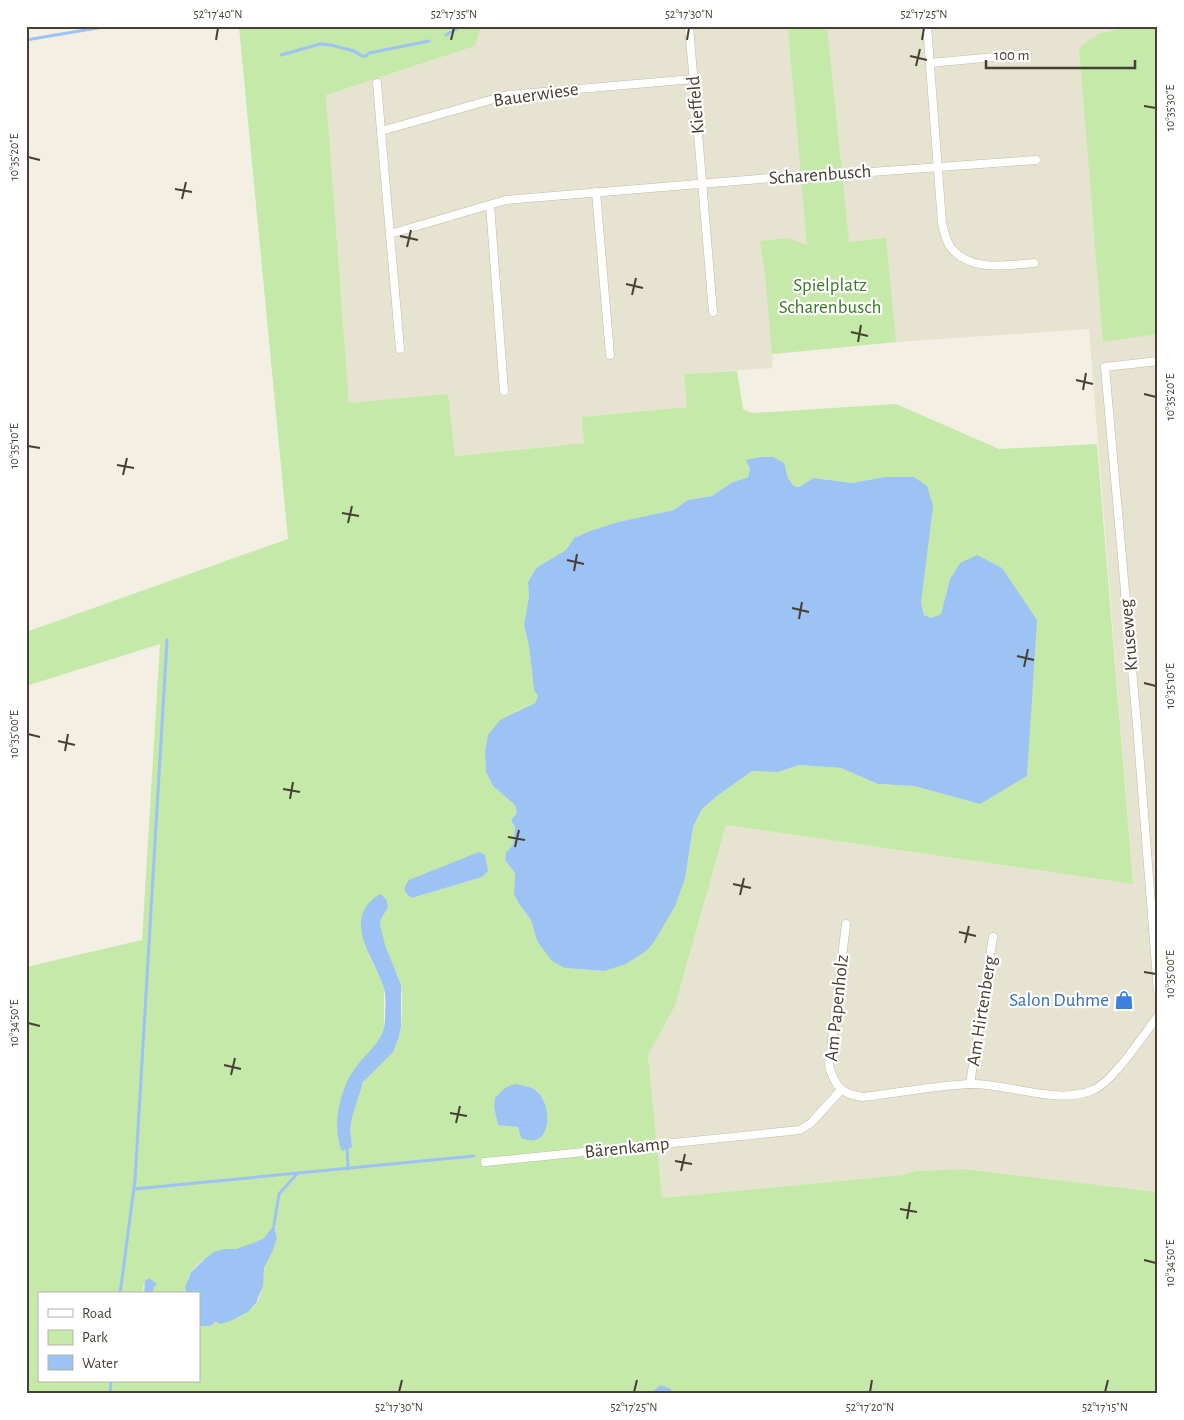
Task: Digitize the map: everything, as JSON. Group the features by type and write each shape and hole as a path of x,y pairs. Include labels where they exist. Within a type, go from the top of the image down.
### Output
{"street":[{"name":"Kieffeld","path":"689,26 702,184"},
{"path":"927,26 942,223 946,237 951,248 959,255 982,265 1034,263"},
{"path":"930,63 1027,54"},
{"name":"Bauerwiese","path":"381,131 508,95 694,79"},
{"path":"377,83 400,349"},
{"name":"Scharenbusch","path":"390,234 506,200 820,174 938,168 1036,160"},
{"path":"702,184 713,312"},
{"path":"596,192 610,355"},
{"path":"490,205 504,390"},
{"name":"Kruseweg","path":"1158,361 1106,367 1154,899 1158,992"},
{"name":"Am Papenholz","path":"841,1090 833,1079 829,1066 846,924"},
{"name":"Am Hirtenberg","path":"970,1084 993,937"},
{"path":"841,1090 851,1095 862,1097 970,1084 1064,1096 1079,1095 1094,1090 1111,1077 1158,1016"},
{"name":"Bärenkamp","path":"485,1162 800,1130 811,1123 841,1090"}],"shaded area":[{"path":"481,26 1158,26 1158,1192 964,1169 916,1171 902,1175 662,1198 648,1055 675,1006 726,825 1133,884 1089,329 896,342 773,354 772,368 684,374 687,407 582,417 584,443 454,456 448,395 349,403 326,95 475,46"}],"green space":[{"path":"245,26 481,26 475,46 326,95 349,403 448,394 455,456 584,443 582,417 687,407 684,374 737,371 743,409 752,413 896,404 999,449 1097,444 1133,884 726,825 675,1006 648,1055 662,1198 902,1175 916,1171 964,1169 1158,1192 1158,1394 672,1394 671,1389 653,1391 652,1394 26,1394 26,967 142,940 160,644 26,686 26,632 288,539 239,27","holes":["783,463 788,478 794,486 799,487 814,478 852,483 884,477 924,615 931,618 941,614 950,579 960,563 980,804 914,786 878,784 841,768 799,765 778,772 752,771 702,809 693,827 685,879 675,905 654,942 604,971 565,968 537,941 531,920 514,894 515,873 505,860 506,852 513,845 515,827 511,820 517,813 515,805 493,786 486,772 485,751 488,735 517,711 535,703 538,696 534,689 529,646 524,625 529,596 528,582 536,568 566,550 574,538 618,522 674,510 688,500 712,496 731,483 748,477 750,469","482,877 412,898 409,880","384,914 380,922 380,930 385,950 401,986 401,1028 396,1045 365,1080 357,1096 350,1128 352,1147 337,1128 344,1089 355,1068 376,1045 384,1028 384,986 369,956 361,925","526,1086 536,1090 543,1099 521,1138 518,1127 498,1125 494,1108"]},
{"name":"Spielplatz Scharenbusch","path":"788,26 827,26 849,242 886,238 896,342 772,354 760,241 788,238 807,245"},
{"path":"1132,26 1158,26 1158,334 1103,342 1079,48 1099,34"}],"water":[{"path":"773,457 784,463 788,478 794,486 799,487 814,478 852,483 884,477 914,477 927,486 933,506 921,603 924,615 931,618 941,614 950,579 960,563 977,555 1002,568 1037,620 1027,776 980,804 914,786 878,784 841,768 799,765 778,772 752,771 702,809 693,827 685,879 675,906 654,942 646,951 626,964 604,971 565,968 552,961 537,941 531,920 514,894 515,873 505,860 506,852 513,845 515,827 511,820 517,813 515,805 493,786 486,772 485,751 488,735 500,720 535,703 538,696 534,690 529,646 524,625 529,596 528,582 536,568 566,550 574,538 618,522 674,510 688,500 712,496 731,483 748,477 750,469 746,460"},
{"path":"479,852 485,855 488,871 482,877 412,898 406,892 405,887 409,880"},
{"path":"380,894 386,899 388,907 381,919 380,925 385,945 401,985 401,1027 393,1052 363,1082 350,1128 352,1147 342,1151 337,1131 337,1120 342,1096 350,1075 379,1040 384,1027 386,1002 384,989 367,949 361,925 362,914 368,904"},
{"path":"515,1084 534,1089 545,1104 547,1124 539,1138 532,1140 521,1138 518,1127 498,1125 494,1108 495,1098 505,1088"},
{"path":"274,1225 277,1238 264,1268 263,1286 256,1303 248,1312 230,1321 221,1324 216,1322 210,1326 200,1326 200,1292 186,1292 185,1287 191,1272 214,1252 236,1249 264,1238"},
{"path":"149,1278 157,1284 153,1292 144,1292 145,1281"},
{"path":"661,1385 671,1389 672,1394 652,1394"}],"waterway":[{"path":"26,40 109,26"},
{"path":"446,35 461,26"},
{"path":"281,55 320,44 331,45 366,56 369,53 429,41"},
{"path":"120,1292 135,1180 167,640"},
{"path":"347,1147 348,1169"},
{"path":"134,1189 474,1156"},
{"path":"274,1225 279,1194 296,1175"},
{"path":"110,1394 111,1382"}],"place":[{"name":"Salon Duhme","path":"1124,1000"}]}
